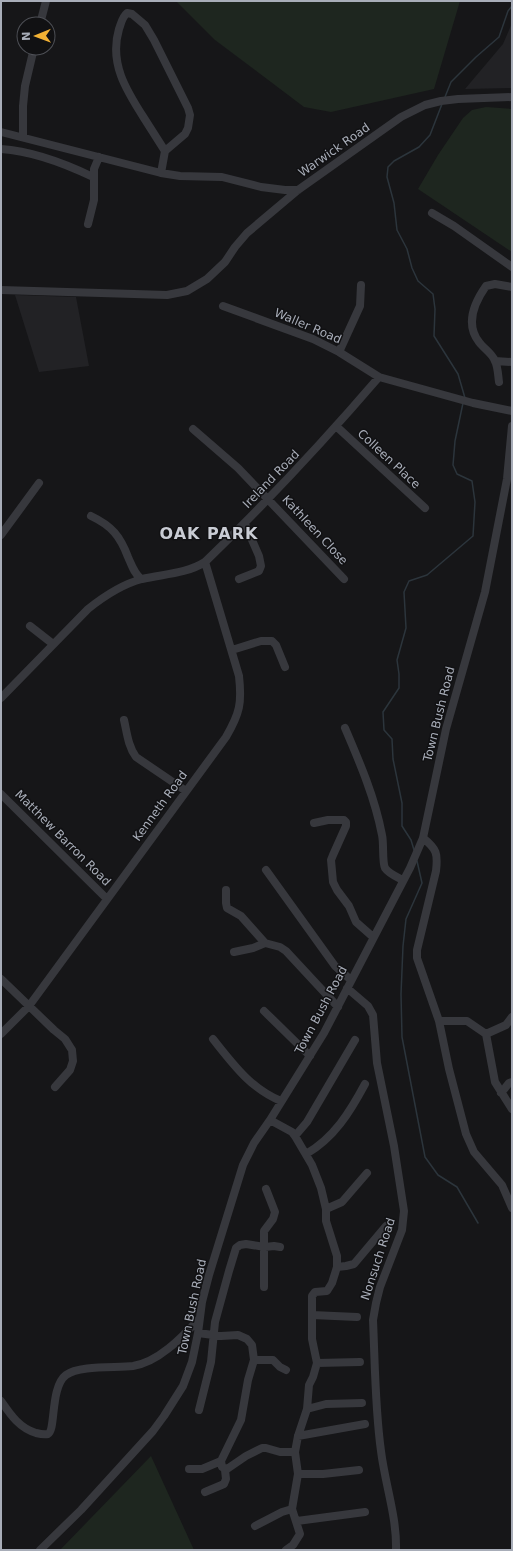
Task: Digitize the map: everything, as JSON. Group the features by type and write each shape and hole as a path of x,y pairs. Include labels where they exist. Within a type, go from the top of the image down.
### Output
{"street":[{"path":"42,16 46,1"},
{"path":"161,173 165,151 185,134 190,121 188,108 145,25 132,14 127,13 124,16 117,38 117,65 119,74 128,92 165,151"},
{"path":"23,137 23,106 32,56"},
{"name":"Warwick Road","path":"1,132 161,173 180,176 222,178 261,187 298,190 401,117 425,105 458,99 512,97"},
{"path":"1,149 30,154 93,173"},
{"path":"88,224 94,200 93,173 100,157"},
{"path":"1,290 167,295 187,291 207,279 225,262 247,233 298,190"},
{"path":"432,213 454,226 512,267"},
{"path":"499,382 495,361 480,344 471,324 473,311 480,294 486,286 495,284 512,287"},
{"path":"340,352 360,306 361,286"},
{"name":"Waller Road","path":"223,306 313,339 340,352 379,377"},
{"path":"495,361 512,362"},
{"path":"379,377 473,403 512,411"},
{"name":"Ireland Road","path":"1,698 53,644 97,602 119,589 141,579 169,575 199,566 205,562 245,524 336,426 379,377"},
{"name":"Colleen Place","path":"336,426 425,508"},
{"name":"Town Bush Road","path":"40,1550 82,1510 164,1416 188,1376 209,1274 239,1174 254,1143 310,1056 338,1007 410,868 423,838 446,729 485,592 510,479 512,426"},
{"name":"Kathleen Close","path":"193,430 222,453 268,498 344,579"},
{"path":"1,535 39,483"},
{"path":"91,516 104,522 115,532 134,571 141,579"},
{"path":"239,579 259,571 261,566 259,556 245,524"},
{"name":"Kenneth Road","path":"1,1034 29,1006 226,737 238,712 241,696 239,676 205,562"},
{"path":"30,626 53,644"},
{"path":"232,650 261,641 272,641 276,645 285,667"},
{"path":"124,720 128,743 131,751 136,757 186,791"},
{"path":"345,728 374,802 383,836 385,868 390,873 403,880"},
{"name":"Matthew Barron Road","path":"1,794 107,899"},
{"path":"314,823 328,820 344,820 346,822 346,826 331,860 333,882 349,906 356,922 373,937"},
{"path":"423,838 434,847 437,860 436,871 417,950 417,958 439,1021 449,1069 466,1134 474,1152 502,1185 512,1208"},
{"path":"266,870 335,966 351,980"},
{"path":"226,890 227,908 241,916 265,943 280,947 286,951 338,1007"},
{"path":"234,952 253,948 265,943"},
{"path":"1,979 65,1039 72,1050 73,1061 70,1070 55,1087"},
{"name":"Nonsuch Road","path":"347,988 368,1006 373,1015 377,1063 395,1154 404,1211 402,1230 380,1287 373,1320 379,1437 385,1480 396,1533 396,1550"},
{"path":"264,1011 310,1056"},
{"path":"486,1034 506,1025 512,1017"},
{"path":"439,1021 467,1021 486,1034 495,1082 512,1109"},
{"path":"213,1039 250,1083 269,1097 281,1101"},
{"path":"296,1136 307,1122 355,1040"},
{"path":"501,1093 509,1083 512,1082"},
{"path":"306,1154 324,1143 332,1135 351,1110 366,1084"},
{"path":"270,1120 292,1132 296,1136 306,1154 321,1188 326,1210 326,1221 337,1256 338,1266 332,1283 327,1290 312,1294 312,1339 317,1363 309,1386 307,1409 298,1436 295,1452 298,1474 292,1509 300,1531 300,1537 286,1550"},
{"path":"326,1210 342,1202 367,1173"},
{"path":"264,1287 264,1231 273,1219 275,1212 266,1189"},
{"path":"338,1266 354,1264 386,1226"},
{"path":"199,1410 211,1362 213,1335 218,1307 236,1248 240,1245 246,1244 265,1247 280,1247"},
{"path":"312,1315 357,1317"},
{"path":"1,1401 10,1415 22,1426 33,1432 50,1433 58,1385 66,1375 77,1370 134,1366 144,1362 155,1357 169,1347 185,1334 199,1319"},
{"path":"198,1333 213,1335 238,1335 247,1339 252,1345 254,1360 248,1380 241,1420 221,1461 222,1467 225,1470 226,1479 224,1484 205,1492"},
{"path":"254,1360 273,1360 280,1367 286,1370"},
{"path":"317,1363 360,1362"},
{"path":"307,1409 326,1404 362,1403"},
{"path":"298,1436 365,1424"},
{"path":"225,1470 246,1456 262,1448 280,1452 295,1452"},
{"path":"189,1469 202,1469 221,1461"},
{"path":"298,1474 359,1470"},
{"path":"255,1526 282,1512 292,1509"},
{"path":"297,1521 365,1512"}],"shaded area":[{"path":"176,1 460,1 434,89 331,112 304,107 215,40"},
{"path":"512,23 512,88 465,89 503,44"},
{"path":"486,107 512,109 512,252 418,189 438,155 463,118 472,110"},
{"path":"15,295 76,297 89,366 39,372"},
{"path":"151,1456 194,1550 60,1550"}],"waterway":[{"path":"445,97 451,82 499,37 508,11 512,6"},
{"path":"442,104 430,135 419,147 394,161 388,167 387,177 394,203 397,230 407,249 412,268 418,281 433,294 435,309 434,336 458,374 465,398"},
{"path":"414,850 411,840 402,826 402,803 393,759 392,739 384,730 383,712 399,688 397,660 406,628 404,592 409,581 427,575 473,536 475,502 472,481 457,474 453,465 455,441 463,403"},
{"path":"417,861 422,883 406,919 401,994 402,1037 425,1157 438,1175 457,1187 478,1223"}],"district":[{"name":"OAK PARK","path":"209,533"}]}
